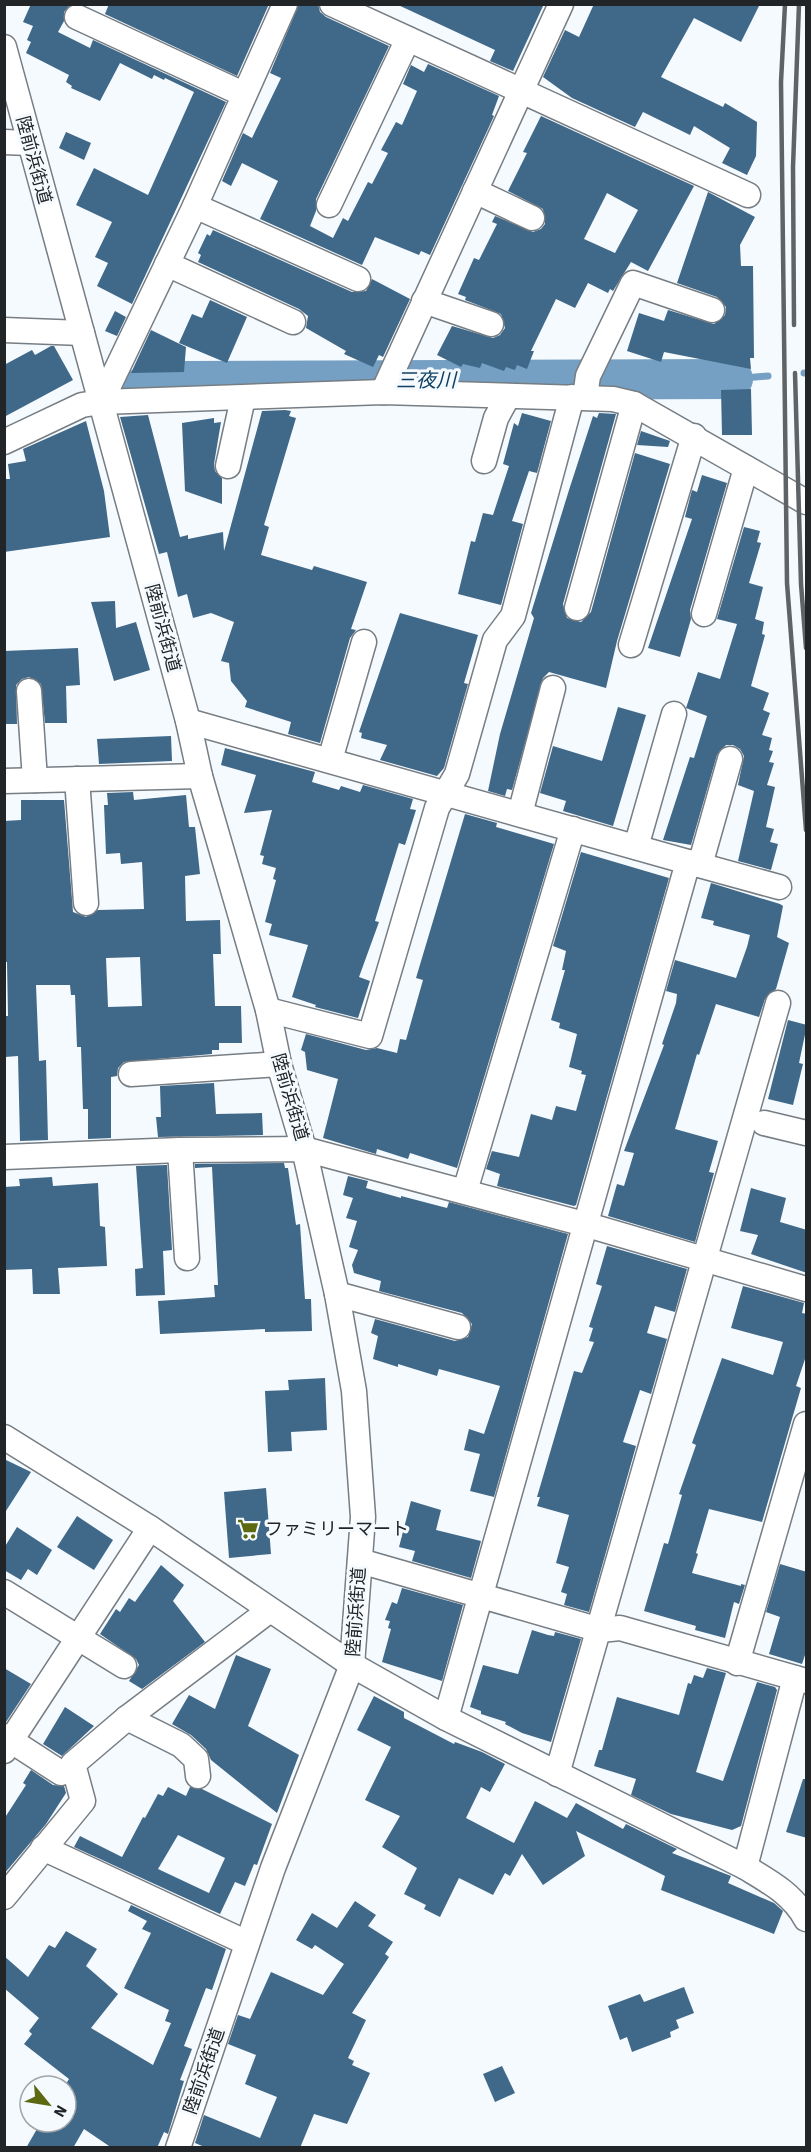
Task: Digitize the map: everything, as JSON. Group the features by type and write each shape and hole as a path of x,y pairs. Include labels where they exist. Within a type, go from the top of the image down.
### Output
{"street":[{"path":"101,402 195,206 285,4"},
{"path":"332,4 748,195"},
{"path":"382,392 561,4"},
{"path":"77,17 243,94"},
{"path":"329,205 408,39"},
{"name":"陸前浜街道","path":"4,47 188,722 200,776 268,1010 279,1064 304,1149 337,1294 354,1391 363,1517 352,1665 273,1868 178,2148"},
{"path":"4,142 29,143"},
{"path":"475,191 532,218"},
{"path":"195,206 358,279"},
{"path":"167,264 294,322"},
{"path":"268,1010 370,1036 437,808 457,774 495,640 513,616 578,397 633,284 712,310"},
{"path":"424,301 491,324"},
{"path":"4,330 82,333"},
{"path":"4,442 82,405 101,402 382,392 578,397 634,404 807,502"},
{"path":"484,461 496,418 508,396"},
{"path":"228,466 243,398"},
{"path":"577,608 634,404"},
{"path":"631,645 694,436"},
{"path":"704,614 746,468"},
{"path":"330,760 364,642"},
{"path":"520,814 553,688"},
{"path":"29,691 35,780"},
{"path":"636,847 674,714"},
{"path":"188,722 446,792 779,887"},
{"path":"446,1718 482,1598 584,1224 694,863 730,759"},
{"path":"4,781 200,776"},
{"path":"77,779 86,903"},
{"path":"465,1191 573,829"},
{"path":"557,1774 778,1003"},
{"path":"131,1074 279,1064"},
{"path":"764,1123 807,1133"},
{"path":"4,1157 180,1150 304,1149 584,1224 807,1289"},
{"path":"180,1150 187,1258"},
{"path":"337,1294 458,1327"},
{"path":"737,1663 806,1425"},
{"path":"4,1437 150,1528 352,1665 446,1718 745,1867 779,1888 801,1909 807,1919"},
{"path":"62,1773 7,1742 150,1528"},
{"path":"360,1561 471,1591 482,1598 600,1630 620,1628 737,1663 801,1679 745,1867"},
{"path":"4,1592 124,1666"},
{"path":"4,1897 82,1801 73,1764 127,1718 270,1610"},
{"path":"127,1718 181,1745 196,1759 198,1776"},
{"path":"43,1848 247,1943"}],"building":[{"path":"31,4 71,4 64,12 64,21 58,32 90,48 93,40 226,102 132,304 97,286 108,263 95,257 112,222 76,205 94,168 148,195 194,92 165,78 164,80 154,75 152,79 120,63 100,101 71,88 72,86 66,82 69,75 26,53 31,42 27,40 33,26 23,22"},
{"path":"109,4 269,4 237,76 105,14"},
{"path":"299,4 318,4 320,12 326,17 389,46 316,199 316,211 310,226 333,238 343,218 348,221 368,182 372,184 388,153 381,150 396,122 402,125 417,91 403,84 411,65 424,72 428,64 499,96 492,115 494,116 430,255 421,251 419,255 375,237 362,265 260,219 278,181 242,163 231,186 222,181 243,133 252,138 281,78 270,73"},
{"path":"396,4 544,4 513,71 490,61 495,50"},
{"path":"594,4 760,4 741,42 694,18 661,77 723,107 725,103 757,122 756,156 747,175 722,163 730,148 694,126 690,135 643,112 635,127 572,98 543,77 565,30 579,37"},
{"path":"541,116 694,186 648,271 631,262 613,291 610,289 608,293 588,283 575,308 556,299 531,351 534,351 527,369 517,365 515,370 506,367 504,371 482,363 480,368 463,364 461,367 437,355 452,326 493,338 500,335 505,328 501,314 465,300 466,297 458,294 474,258 479,260 497,224 492,222 495,216 533,232 541,229 545,224 543,209 508,191 527,153 523,152","holes":["607,193 638,210 615,253 584,239"]},
{"path":"66,132 91,143 84,160 59,148"},
{"path":"708,192 755,217 740,245 741,266 753,266 754,358 750,358 751,369 664,352 661,362 627,351 639,313 664,321 668,310 714,324 725,315 726,307 717,297 677,283"},
{"path":"213,230 352,292 366,291 372,279 410,299 383,357 379,355 373,367 344,354 346,351 306,328 308,316 299,309 198,262 201,255 198,253 207,234 210,236"},
{"path":"210,300 247,317 227,363 179,343 192,314 202,318"},
{"path":"115,311 126,317 117,336 105,331"},
{"path":"151,330 186,347 184,372 131,373"},
{"path":"54,346 73,380 4,417 4,365 32,350 35,355"},
{"path":"751,389 752,435 722,435 721,390"},
{"path":"262,411 291,411 289,416 296,418 264,525 269,527 261,555 312,570 314,566 367,582 351,629 356,630 350,638 320,743 288,734 291,722 245,707 247,701 231,681 229,663 221,661 234,622 211,613 193,618 187,594 178,597 167,552 159,554 120,417 148,415 180,537 188,535 188,539 223,532 224,551"},
{"path":"522,413 551,421 537,473 529,471 512,521 523,524 501,605 458,594 471,541 475,542 483,513 493,515 509,466 503,464 514,423 518,426"},
{"path":"599,413 616,414 563,604 567,618 581,622 591,612 635,453 670,464 617,641 606,688 549,672 543,678 512,790 507,789 505,796 488,791 500,734 534,618 531,613 593,416 597,418"},
{"path":"214,418 214,423 221,422 214,464 215,471 222,478 222,504 185,491 182,423"},
{"path":"86,421 104,491 110,537 4,552 4,479 10,479 8,464 26,461 23,449"},
{"path":"641,431 670,441 668,447 637,445"},
{"path":"702,475 727,483 690,610 691,619 680,657 648,648 692,519 685,517 692,490 697,492"},
{"path":"744,527 760,531 757,542 761,543 749,583 763,587 755,619 764,622 762,634 765,635 751,686 769,693 763,710 770,713 762,735 772,738 769,750 773,751 769,762 774,763 767,785 775,787 766,827 774,829 770,842 778,844 771,870 738,861 754,791 738,785 744,756 740,749 733,745 726,745 717,755 691,845 663,840 690,757 694,758 707,716 686,708 698,672 720,679 737,624 717,619"},
{"path":"115,601 116,628 136,622 150,670 114,681 91,602"},
{"path":"400,613 478,635 464,683 468,684 444,768 437,776 380,760 387,745 361,738 362,733 359,732"},
{"path":"78,648 80,685 66,686 67,723 45,723 41,684 29,677 22,679 16,685 17,724 4,724 4,651"},
{"path":"618,707 646,715 613,826 563,811 566,801 540,793 553,746 602,761"},
{"path":"171,736 172,761 99,764 97,739"},
{"path":"225,748 315,772 312,782 339,790 341,786 360,792 363,785 413,799 410,809 416,810 405,845 399,843 375,921 379,922 359,977 370,981 358,1018 315,1007 316,1005 292,997 308,945 269,935 272,924 265,922 276,880 273,879 276,868 262,864 264,856 260,855 272,810 244,813 256,775 221,765"},
{"path":"133,792 134,800 186,795 189,827 195,827 200,874 185,876 186,921 220,920 221,954 213,954 215,1006 241,1006 242,1043 219,1043 219,1050 212,1050 212,1054 124,1062 118,1068 117,1076 111,1077 111,1138 88,1139 88,1109 83,1109 81,1047 77,1047 75,995 71,995 70,985 36,985 39,1061 46,1060 48,1140 20,1141 18,1056 5,1057 5,1016 8,1016 7,962 4,962 4,821 21,820 21,800 64,800 73,912 86,917 98,910 144,909 142,862 121,864 120,853 106,854 104,805 108,805 107,793","holes":["140,957 142,1006 108,1007 106,958"]},
{"path":"465,814 497,823 496,827 554,844 457,1168 410,1153 408,1159 377,1149 376,1154 323,1138 338,1079 307,1070 305,1052 301,1050 306,1034 366,1050 377,1048 397,1053 400,1039 406,1040 423,980 416,978"},
{"path":"581,852 669,878 574,1206 497,1186 500,1174 486,1169 492,1151 519,1157 531,1114 552,1120 556,1106 576,1111 586,1075 581,1074 582,1071 569,1067 577,1034 559,1028 560,1023 551,1020 565,970 562,970 566,951 553,946"},
{"path":"711,883 783,906 777,937 789,943 776,989 765,999 759,1017 716,1004 699,1055 697,1054 675,1129 718,1141 709,1172 714,1173 695,1242 608,1216 617,1184 624,1186 634,1153 624,1151 664,1045 662,1044 676,1003 677,994 666,991 675,960 736,978 747,947 750,935 713,925 714,921 701,918"},
{"path":"788,1020 807,1025 799,1063 803,1064 793,1105 768,1099"},
{"path":"214,1083 216,1114 262,1113 263,1135 158,1137 156,1117 161,1117 160,1086"},
{"path":"284,1163 285,1168 288,1168 296,1225 300,1224 305,1299 311,1299 312,1331 265,1332 265,1329 160,1334 158,1301 215,1297 214,1285 218,1285 212,1167 195,1168 195,1164"},
{"path":"167,1165 172,1250 163,1251 165,1295 136,1296 135,1269 143,1268 136,1166"},
{"path":"348,1176 368,1181 366,1188 401,1198 401,1196 447,1208 449,1202 568,1234 494,1497 470,1491 480,1454 464,1450 469,1429 484,1434 500,1386 439,1369 437,1376 373,1359 378,1336 371,1333 375,1319 455,1341 468,1337 472,1324 462,1313 379,1291 381,1281 354,1273 352,1265 358,1250 349,1247 357,1221 346,1218 353,1198 343,1195"},
{"path":"52,1177 53,1186 98,1183 100,1226 105,1227 107,1266 58,1268 60,1294 33,1294 32,1269 4,1270 4,1187 20,1186 19,1179"},
{"path":"751,1188 786,1198 780,1222 807,1230 807,1273 751,1254 758,1235 740,1231"},
{"path":"607,1246 687,1269 675,1312 655,1306 647,1333 667,1339 651,1394 640,1390 623,1442 636,1446 589,1612 564,1605 567,1594 561,1592 569,1567 556,1563 569,1515 537,1506 540,1497 537,1497 574,1371 582,1373 594,1342 589,1341 593,1328 589,1327 602,1286 596,1284"},
{"path":"743,1286 804,1303 802,1313 807,1314 807,1353 796,1386 801,1388 762,1522 709,1509 696,1553 698,1554 692,1573 741,1586 741,1584 745,1585 739,1604 734,1602 725,1638 695,1630 696,1626 644,1611 664,1543 668,1544 682,1495 679,1494 696,1445 692,1443 722,1358 773,1375 783,1342 731,1328"},
{"path":"325,1378 327,1430 291,1432 292,1451 268,1452 265,1391 289,1390 288,1380"},
{"path":"4,1459 31,1472 4,1514"},
{"name":"ファミリーマート","path":"266,1488 271,1554 229,1558 224,1492"},
{"path":"411,1501 441,1510 436,1530 481,1541 471,1578 412,1561 415,1551 399,1547"},
{"path":"77,1516 113,1540 94,1570 57,1547"},
{"path":"17,1527 52,1550 37,1575 28,1569 21,1580 4,1570 4,1548"},
{"path":"780,1564 807,1572 807,1649 802,1664 769,1654 780,1617 766,1612"},
{"path":"161,1565 184,1585 173,1601 205,1642 142,1689 129,1681 139,1665 136,1659 100,1634 116,1609 120,1612 129,1598 135,1602"},
{"path":"402,1588 463,1605 442,1681 382,1662 391,1629 388,1628 390,1621 385,1620 392,1602 397,1604"},
{"path":"532,1630 554,1636 555,1632 581,1639 551,1742 522,1733 505,1724 506,1722 481,1714 481,1711 470,1707 483,1665 518,1674"},
{"path":"236,1655 271,1669 248,1726 299,1755 277,1813 211,1760 206,1749 191,1735 172,1724 189,1695 215,1709"},
{"path":"4,1668 31,1684 6,1722 4,1722"},
{"path":"707,1668 726,1673 696,1772 723,1781 757,1682 775,1687 777,1690 741,1826 732,1830 671,1814 631,1795 636,1779 594,1766 599,1750 602,1750 617,1697 679,1715 688,1683 691,1684 694,1675 703,1678"},
{"path":"374,1696 404,1712 404,1718 454,1744 455,1742 482,1752 505,1764 490,1792 481,1787 466,1818 514,1843 535,1801 567,1818 576,1803 623,1829 626,1824 677,1849 672,1853 731,1876 728,1883 774,1903 783,1911 774,1934 661,1890 665,1876 576,1831 585,1856 543,1885 522,1854 510,1876 505,1873 493,1895 459,1878 440,1917 424,1909 426,1905 404,1894 417,1868 382,1847 400,1816 365,1800 391,1747 357,1730"},
{"path":"65,1707 94,1726 62,1756 43,1744"},
{"path":"31,1770 53,1785 64,1786 66,1793 46,1824 4,1874 4,1819 26,1785 23,1783"},
{"path":"803,1779 807,1779 807,1838 786,1832"},
{"path":"168,1787 186,1796 190,1787 202,1789 272,1824 257,1865 254,1864 245,1886 235,1882 220,1914 74,1847 80,1836 122,1857 158,1794 163,1796","holes":["178,1835 225,1858 209,1893 158,1869"]},
{"path":"355,1901 376,1915 368,1926 393,1942 385,1954 389,1957 352,2013 366,2020 348,2058 354,2061 352,2065 370,2073 347,2124 314,2114 300,2148 207,2148 195,2143 204,2115 260,2138 277,2097 245,2084 256,2055 228,2044 238,2015 250,2019 271,1972 323,1995 344,1964 315,1945 312,1949 296,1940 312,1913 337,1928"},
{"path":"131,1905 226,1949 212,1990 206,1988 184,2046 192,2049 180,2080 184,2081 168,2134 164,2132 157,2148 112,2148 84,2129 73,2148 26,2148 34,2134 78,2134 78,2074 63,2074 24,2044 32,2034 29,2031 39,2018 4,1988 4,1956 28,1977 49,1945 55,1948 66,1931 97,1949 86,1966 118,1994 91,2028 153,2065 171,2023 165,2021 169,2010 124,1988 151,1933 142,1929 147,1921 128,1911"},
{"path":"684,1987 694,2013 676,2020 679,2028 670,2032 671,2037 632,2052 627,2037 620,2040 608,2006 640,1994 644,2002"},
{"path":"502,2066 515,2093 495,2102 483,2074"}],"waterway":[{"path":"733,379 768,376"},
{"name":"三夜川","path":"120,393 186,381 733,379"}],"railway":[{"path":"785,4 781,82 787,583 806,830"},
{"path":"794,325 793,167 799,4"},
{"path":"795,373 801,584 806,648"}],"place":[{"name":"ファミリーマート","path":"248,1529"}]}
